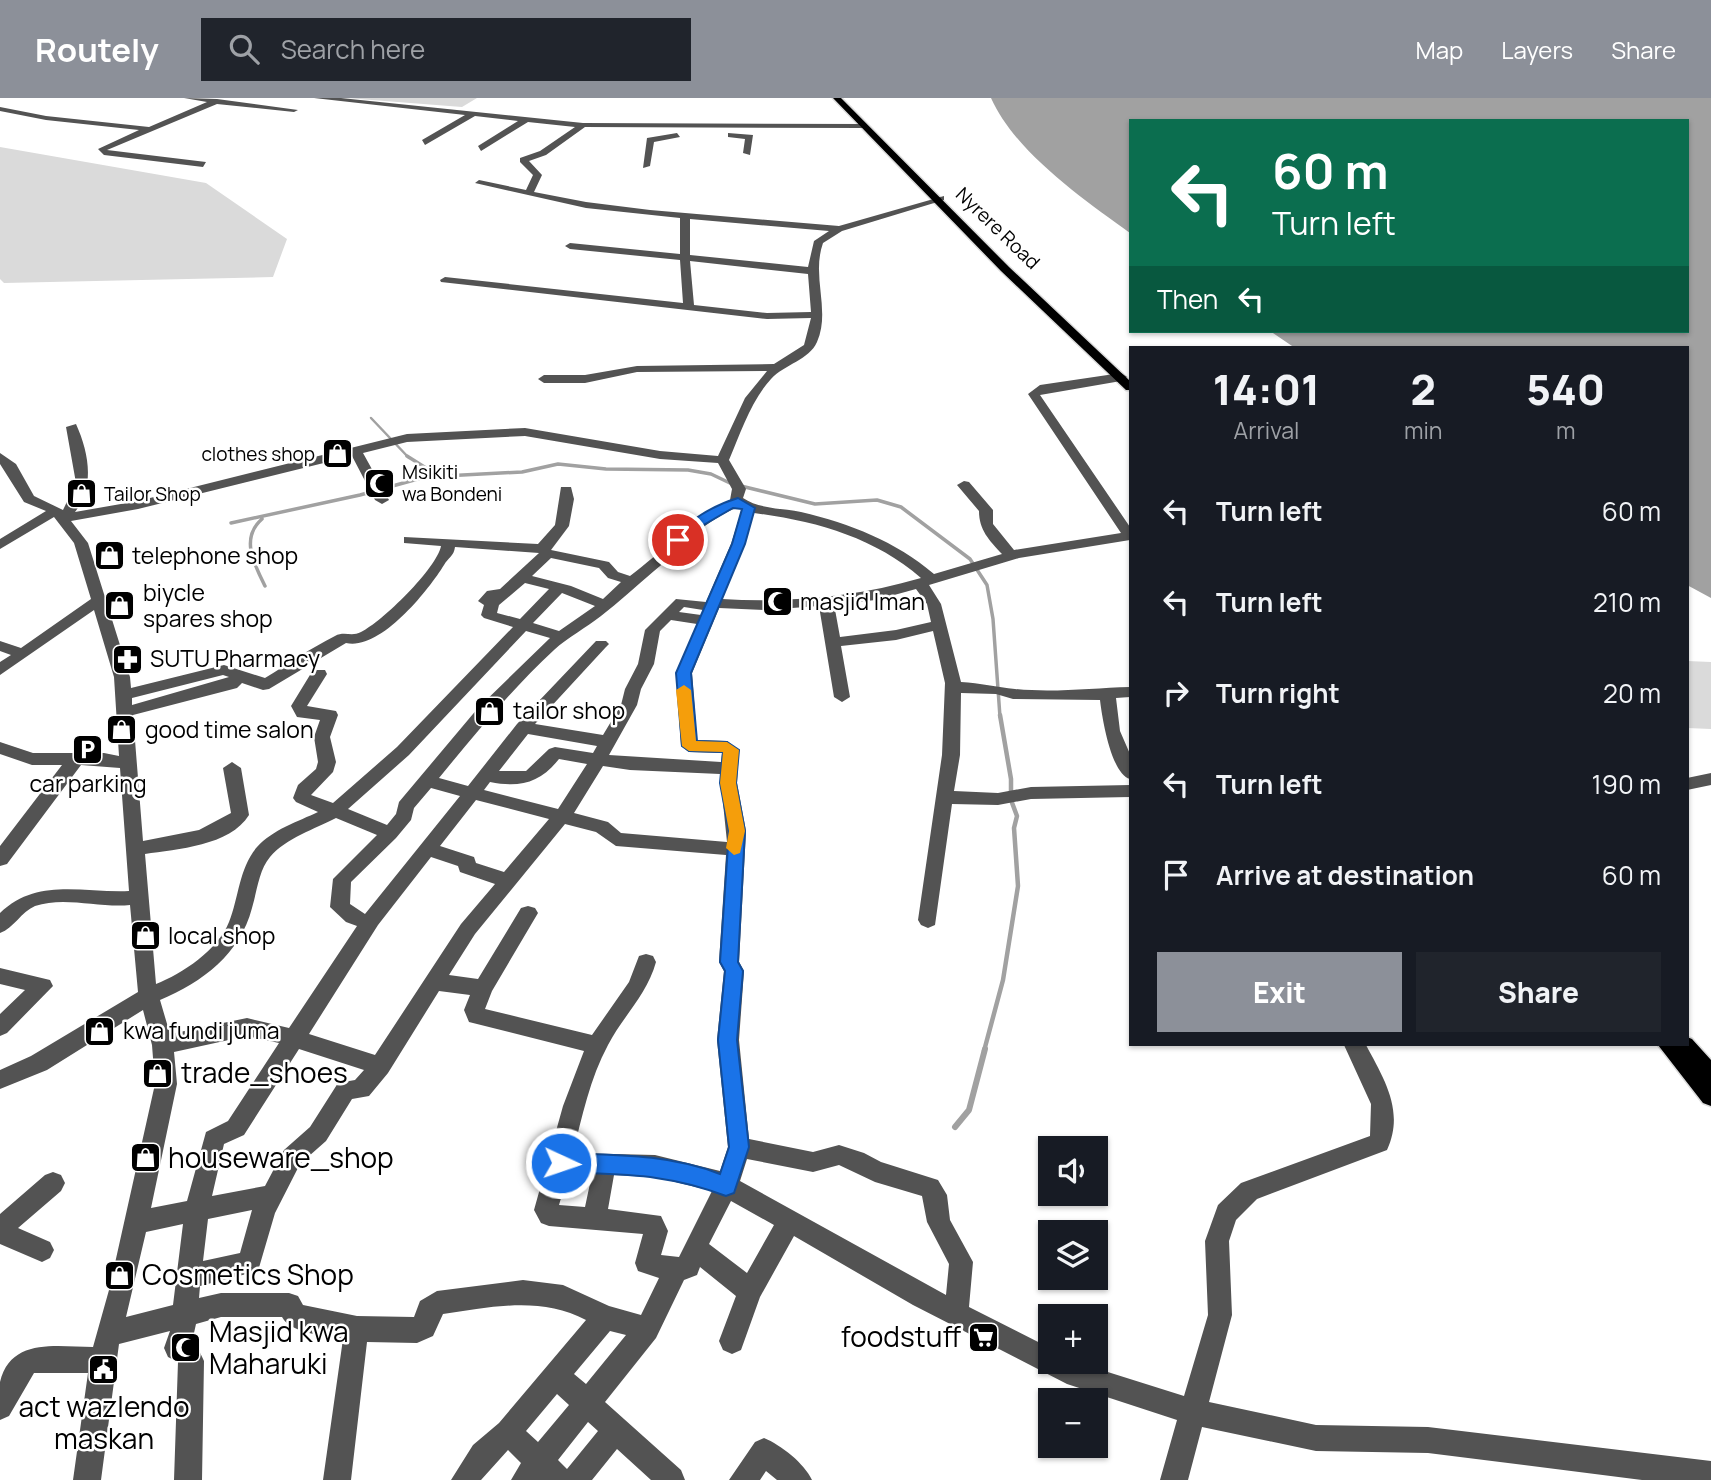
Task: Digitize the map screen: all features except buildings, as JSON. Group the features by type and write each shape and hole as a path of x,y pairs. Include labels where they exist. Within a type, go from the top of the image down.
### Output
{"main road":[{"name":"Nyrere Road","path":"837,98 938,199 1126,376"},
{"name":"Nyrere Road","path":"843,98 938,199"},
{"path":"1670,1046 1711,1096"},
{"path":"1686,1046 1711,1076"}],"street":[{"path":"188,98 294,110"},
{"path":"255,106 269,98"},
{"path":"318,98 525,120 683,130 863,125"},
{"path":"0,106 13,100"},
{"path":"203,164 104,152 102,149 216,101"},
{"path":"0,106 46,118 149,129"},
{"path":"425,142 473,114"},
{"path":"481,148 525,120"},
{"path":"530,191 538,176 523,160 543,153 583,125"},
{"path":"646,166 650,140 683,130"},
{"path":"734,130 750,136 747,153"},
{"path":"479,183 530,191 586,205 685,217 839,229"},
{"path":"646,962 641,986 611,1020 597,1045 559,1156 561,1163 547,1213 653,1224 656,1231 647,1263 676,1270 688,1267 694,1248 726,1186 739,1147 728,1040 734,971 729,962 737,831 728,783 729,748 689,746 684,673 738,544 740,496 723,460 748,402 776,367 807,348 819,315 813,271 819,241 839,229 938,199"},
{"path":"685,217 685,284 689,307"},
{"path":"570,246 813,271"},
{"path":"445,279 777,317 819,315"},
{"path":"544,379 585,379 637,369 776,367"},
{"path":"1126,376 1040,389 1034,394 1129,535"},
{"path":"60,514 83,486 81,480 85,471 72,427"},
{"path":"0,545 60,514 150,502 399,439 525,432 660,455 723,460"},
{"path":"355,449 368,469 378,494"},
{"path":"0,457 11,467 29,499 60,514 81,543 122,677 145,982 163,1045 166,1084 102,1360 87,1480"},
{"path":"964,485 986,510 986,524 994,538 1011,555"},
{"path":"561,636 489,615 492,603 522,578 562,526 562,516 568,503 566,490"},
{"path":"369,923 353,917 340,907 342,879 390,833 427,781 484,712 561,636 651,567 691,528 740,496"},
{"path":"740,496 858,533 908,557 925,581 949,657 953,688 951,755 928,920"},
{"path":"187,1277 249,1263 272,1195 292,1157 318,1134 346,1090 361,1089 380,1066 467,929 564,815 610,742 646,664 653,630 681,602 710,610 876,596 1011,555 1129,536"},
{"path":"409,540 545,551 604,565 613,575 631,581"},
{"path":"124,703 231,684 242,674 267,684 343,638 357,639 406,607 429,578 433,567 447,553 448,544"},
{"path":"522,578 559,587 606,604"},
{"path":"0,1080 40,1063 149,996 183,982 217,953 237,928 255,864 265,850 279,839 335,811 403,751 559,587"},
{"path":"826,600 842,696"},
{"path":"0,670 97,601"},
{"path":"834,642 896,635 939,625"},
{"path":"188,1480 191,1361 187,1353 177,1348 197,1209 214,1139 219,1133 236,1128 369,923 523,728 601,644"},
{"path":"0,646 23,654"},
{"path":"319,674 299,706 303,713 330,715 322,737 327,762 324,772 304,789 302,798 390,833"},
{"path":"953,688 1107,695 1129,692"},
{"path":"1107,695 1112,731 1129,771"},
{"path":"523,728 610,742"},
{"path":"486,775 516,781 532,776 544,768 563,736"},
{"path":"0,748 32,759 104,759 129,764"},
{"path":"555,753 601,760 729,768"},
{"path":"0,859 75,760"},
{"path":"135,849 215,832 233,822 240,815 232,768"},
{"path":"1689,784 1711,779"},
{"path":"427,781 564,815 602,827 616,839 734,849"},
{"path":"945,797 1010,797 1067,791 1129,790"},
{"path":"428,849 467,862 467,867 509,881"},
{"path":"0,925 24,903 38,899 118,901 138,897"},
{"path":"528,913 484,988 474,1010 477,1016 597,1045"},
{"path":"0,976 43,986 0,1027"},
{"path":"435,982 484,988"},
{"path":"163,1045 247,1027 294,1038 380,1066"},
{"path":"1174,1480 1220,1315 1217,1241 1226,1213 1249,1191 1378,1143 1386,1125 1384,1101 1356,1046"},
{"path":"739,1147 813,1161 839,1155 856,1160 875,1171 930,1188 935,1195 939,1222 961,1262 956,1313"},
{"path":"561,1163 655,1166 693,1173 726,1186 956,1313 1076,1375 1193,1412 1316,1438 1428,1440 1711,1475"},
{"path":"594,1219 605,1165"},
{"path":"42,1250 0,1231 53,1183"},
{"path":"134,1223 272,1195"},
{"path":"732,1341 750,1291 789,1222"},
{"path":"694,1248 750,1291"},
{"path":"532,1471 589,1404 647,1329 676,1270"},
{"path":"110,1334 221,1306 289,1305 295,1316 357,1329 417,1331 424,1327 431,1306 437,1303 508,1292 554,1293 605,1317 647,1329"},
{"path":"465,1480 496,1440 508,1433 605,1317"},
{"path":"337,1480 350,1365 357,1329"},
{"path":"0,1407 24,1364 31,1360 102,1360"},
{"path":"556,1375 671,1480"},
{"path":"575,1480 616,1429"},
{"path":"508,1433 532,1471 559,1480"},
{"path":"743,1480 764,1451 798,1480"}],"shaded area":[{"path":"346,98 477,98 462,107"},
{"path":"991,98 1711,98 1711,598 1689,586 1689,346 1292,346 1273,333 1689,333 1689,119 1129,119 1129,232 1052,173 1016,137"},
{"path":"0,147 206,183 287,239 273,277 4,283 0,279"},
{"path":"1689,661 1711,662 1711,729 1689,728"}],"waterway":[{"path":"371,418 407,456"},
{"path":"407,456 426,468 450,473"},
{"path":"231,523 360,495 425,477 522,472 558,464 606,469 688,470 711,474 732,484"},
{"path":"741,486 815,504 877,500 901,507 970,559 987,585 993,619 1000,717"},
{"path":"262,519 255,526 250,543 253,560 265,586"},
{"path":"984,1051 1003,980 1018,886 1014,828 1017,816 1011,800 1011,779 1000,715"},
{"path":"955,1127 969,1110 985,1049"}],"slow traffic":[{"path":"684,690 689,746 727,747 731,750 728,783 737,831 734,848"}],"place":[{"name":"clothes shop","path":"338,454"},
{"name":"Msikiti wa Bondeni","path":"379,483"},
{"name":"Tailor Shop","path":"81,494"},
{"name":"telephone shop","path":"109,556"},
{"name":"masjid Iman","path":"777,602"},
{"name":"biycle spares shop","path":"120,606"},
{"name":"SUTU Pharmacy","path":"127,659"},
{"name":"tailor shop","path":"490,711"},
{"name":"good time salon","path":"122,730"},
{"name":"car parking","path":"88,750"},
{"name":"local shop","path":"145,936"},
{"name":"kwa fundi juma","path":"100,1031"},
{"name":"trade_shoes","path":"158,1073"},
{"name":"houseware_shop","path":"145,1158"},
{"name":"Cosmetics Shop","path":"119,1275"},
{"name":"foodstuff","path":"984,1337"},
{"name":"Masjid kwa Maharuki","path":"186,1348"},
{"name":"act wazlendo maskan","path":"104,1370"}],"route":[{"path":"561,1163 655,1166 658,1169 693,1173 726,1186 739,1147 740,1135 728,1040 730,990 734,971 729,962 733,855 737,831 728,783 731,750 727,747 689,746 683,701 684,673 697,636 738,544 749,508 738,502 729,505 691,528 678,540"}]}
